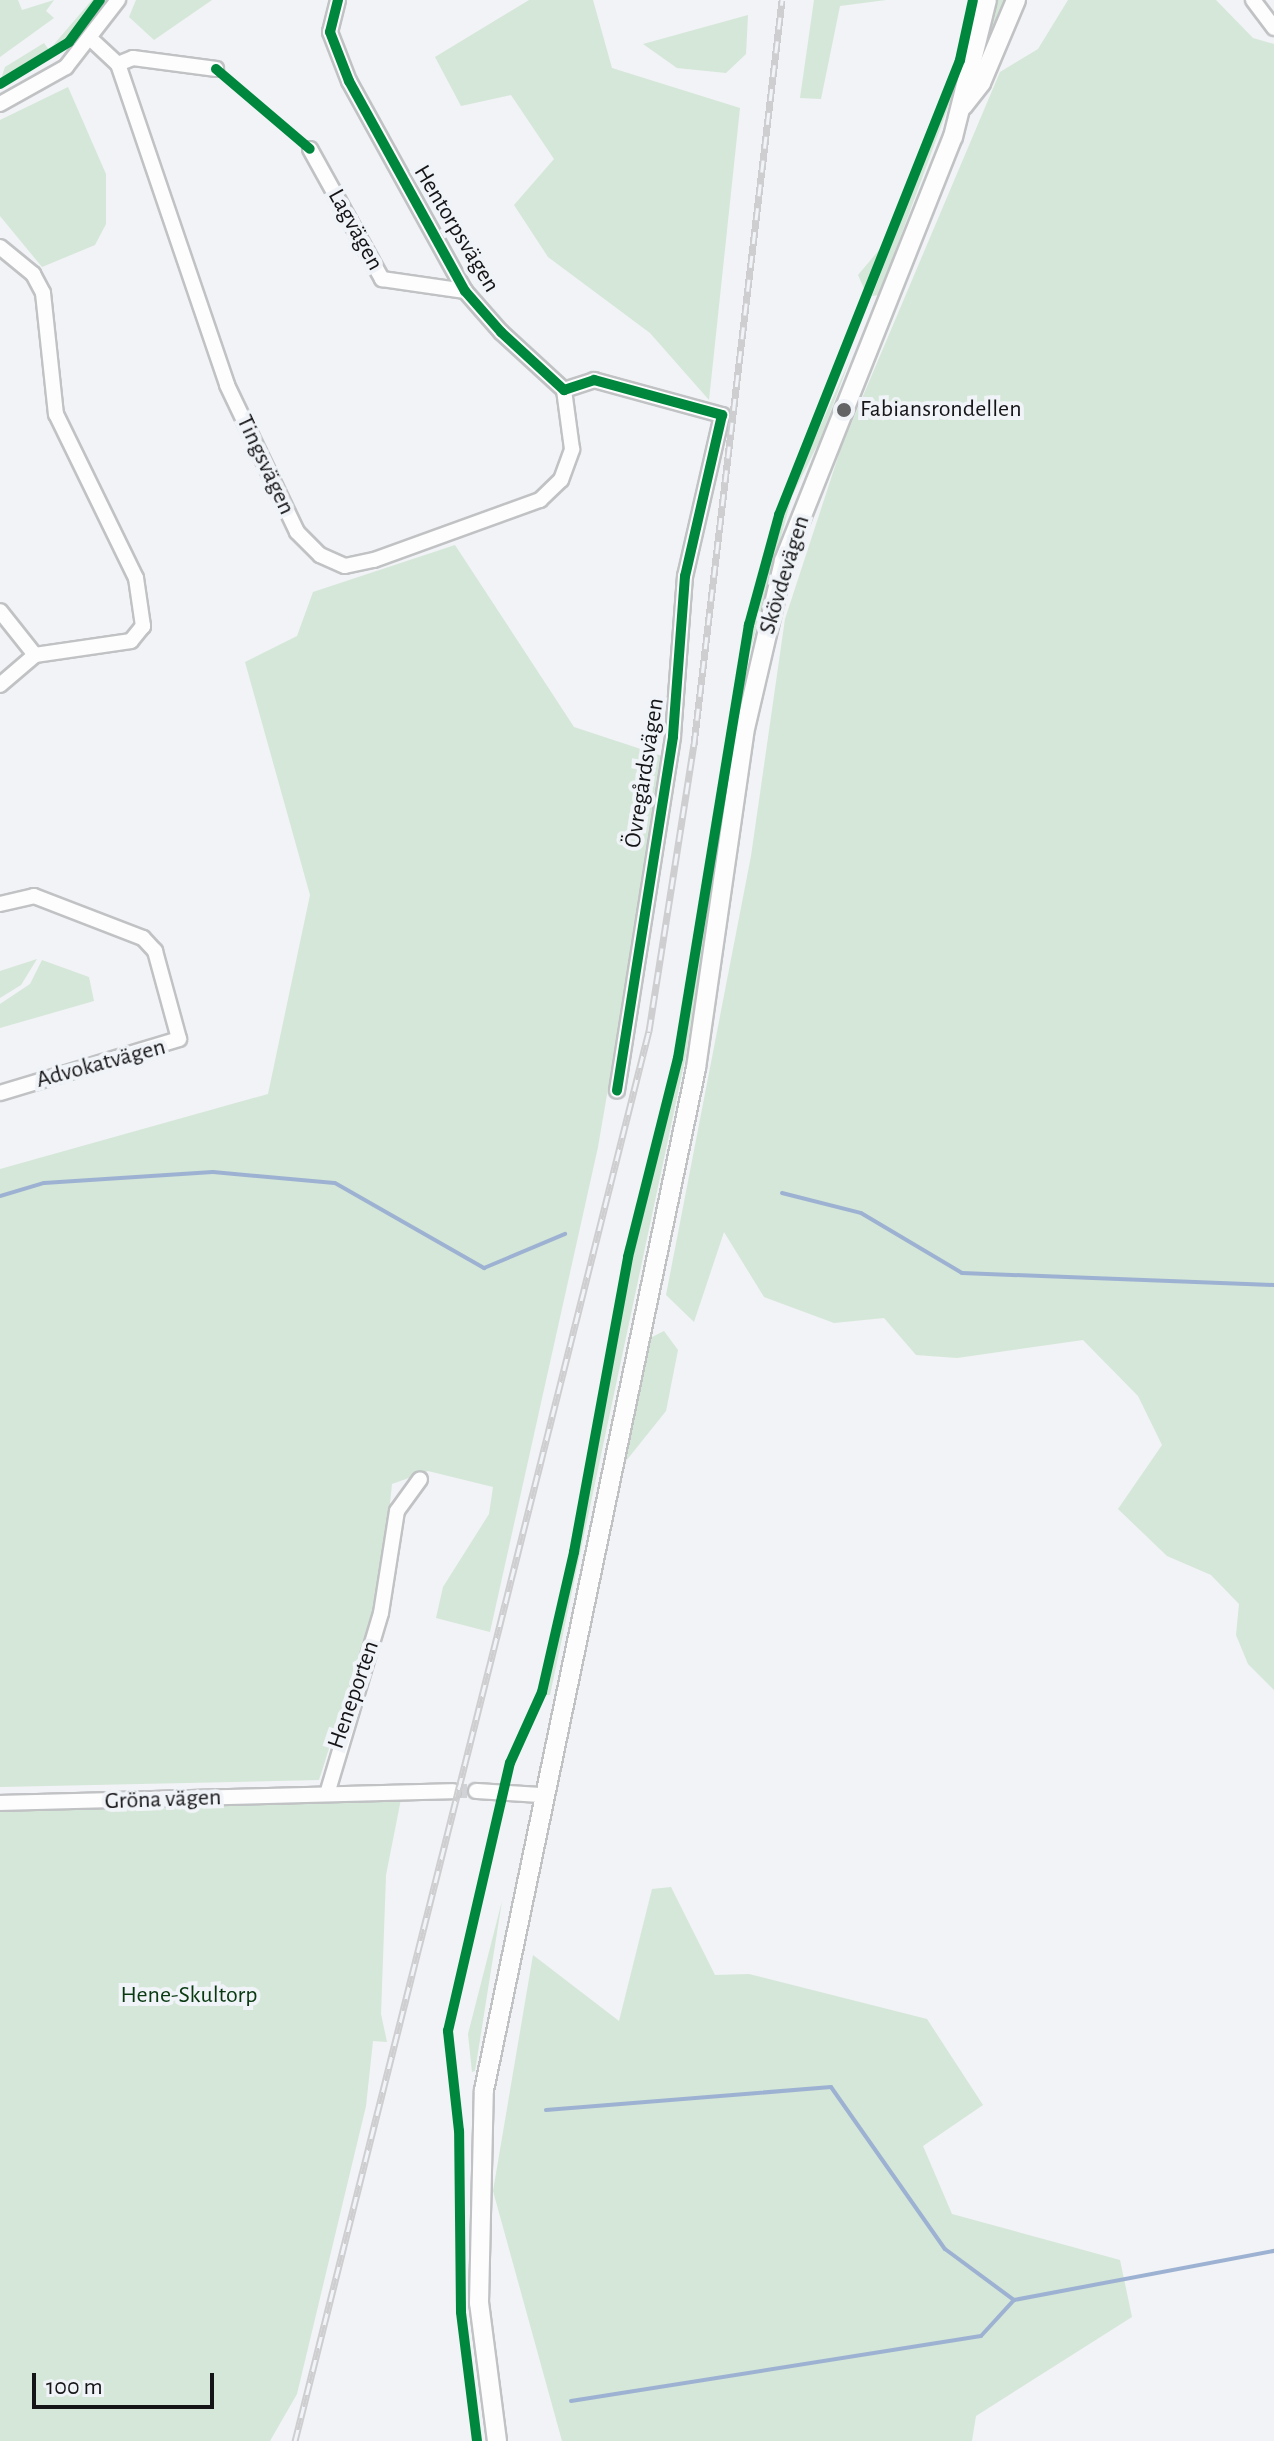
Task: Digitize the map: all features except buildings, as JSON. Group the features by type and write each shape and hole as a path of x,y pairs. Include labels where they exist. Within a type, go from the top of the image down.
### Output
{"main road":[{"path":"963,106 987,0"},
{"path":"963,106 981,83 1016,0"},
{"name":"Skövdevägen","path":"497,2441 479,2303 484,2090 541,1795 696,1068 744,733 784,561 963,106"}],"street":[{"path":"0,104 66,67 93,41 118,0"},
{"name":"Hentorpsvägen","path":"338,0 330,32 349,81 465,291 564,390"},
{"path":"1253,0 1274,28"},
{"name":"Tingsvägen","path":"93,41 118,64 227,385 297,532 320,555 345,566 374,560 540,500 561,480 572,449 564,390"},
{"path":"118,64 133,58 216,69"},
{"name":"Lagvägen","path":"310,149 382,279 465,291"},
{"path":"0,247 33,274 43,293 56,414 136,578 142,606 140,636 131,641 35,655 0,685"},
{"name":"Övregårdsvägen","path":"564,390 594,380 722,415 687,565 673,737 617,1091"},
{"path":"0,611 35,655"},
{"name":"Advokatvägen","path":"0,904 34,896 143,938 155,951 179,1039 0,1093"},
{"name":"Heneporten","path":"327,1794 381,1613 397,1511 420,1479"},
{"path":"327,1794 453,1791"},
{"path":"476,1791 541,1795"},
{"name":"Gröna vägen","path":"0,1803 327,1794"}],"green space":[{"path":"0,0 18,0 22,10 54,0 46,11 54,18 0,57"},
{"path":"92,0 97,0 61,45 1,79 5,67 44,43 49,50"},
{"path":"136,0 212,0 154,40 129,17"},
{"path":"529,0 593,0 612,68 740,108 709,400 650,333 548,257 514,205 554,159 511,95 461,106 435,57"},
{"path":"814,0 886,0 840,6 821,99 800,98"},
{"path":"975,0 982,0 974,37 879,295 872,296 959,71"},
{"path":"993,0 1008,0 977,77"},
{"path":"1068,0 1216,0 1253,38 1274,44 1274,1690 1248,1664 1236,1635 1239,1604 1211,1575 1167,1556 1118,1509 1162,1445 1138,1396 1083,1340 957,1358 916,1355 884,1318 834,1323 764,1297 724,1232 694,1322 666,1295 751,856 785,619 841,448 1000,72 1038,49"},
{"path":"748,15 746,54 726,73 677,68 643,44"},
{"path":"68,87 106,174 106,224 95,245 42,267 0,216 0,120"},
{"path":"885,243 876,269 866,293 858,275"},
{"path":"850,359 820,440 792,496 749,655 686,1055 550,1695 545,1695 630,1262 680,1061 744,656 787,501"},
{"path":"455,545 574,727 665,757 598,1147 490,1632 436,1618 443,1587 489,1514 493,1487 428,1471 392,1484 382,1582 319,1780 0,1787 0,1169 268,1094 310,895 245,662 297,636 313,592"},
{"path":"37,959 21,985 0,998 0,971"},
{"path":"42,960 89,977 94,1001 0,1028 0,1004 30,984"},
{"path":"664,1331 678,1350 666,1411 626,1461 648,1339"},
{"name":"Hene-Skultorp","path":"401,1799 386,1875 381,2014 387,2042 373,2041 366,2106 297,2394 270,2441 0,2441 0,1811"},
{"path":"671,1887 715,1975 749,1974 927,2019 983,2105 923,2146 952,2214 1120,2260 1132,2317 976,2416 972,2441 562,2441 493,2191 533,1955 619,2021 652,1889"},
{"path":"502,1901 475,2071 472,2072 468,2034"}],"waterway":[{"path":"0,1196 44,1183 213,1172 335,1183 484,1268 565,1234"},
{"path":"782,1193 861,1213 962,1273 1274,1285"},
{"path":"546,2110 831,2087 945,2249 1014,2300"},
{"path":"571,2401 981,2336 1014,2300 1274,2251"}],"tunnel":[{"path":"453,1791 476,1791"}],"railway":[{"path":"295,2441 649,1031 694,744 782,0"}],"cycle path":[{"path":"0,84 69,42 100,0"},
{"path":"338,0 330,32 349,81 465,291 501,332 564,390 594,380 722,415 685,576 673,737 617,1091"},
{"path":"477,2441 461,2312 459,2131 448,2031 510,1763 542,1692 574,1552 628,1257 678,1058 749,625 779,515 960,60 973,0"},
{"path":"216,69 310,149"}],"place":[{"name":"Fabiansrondellen","path":"844,410"}]}
